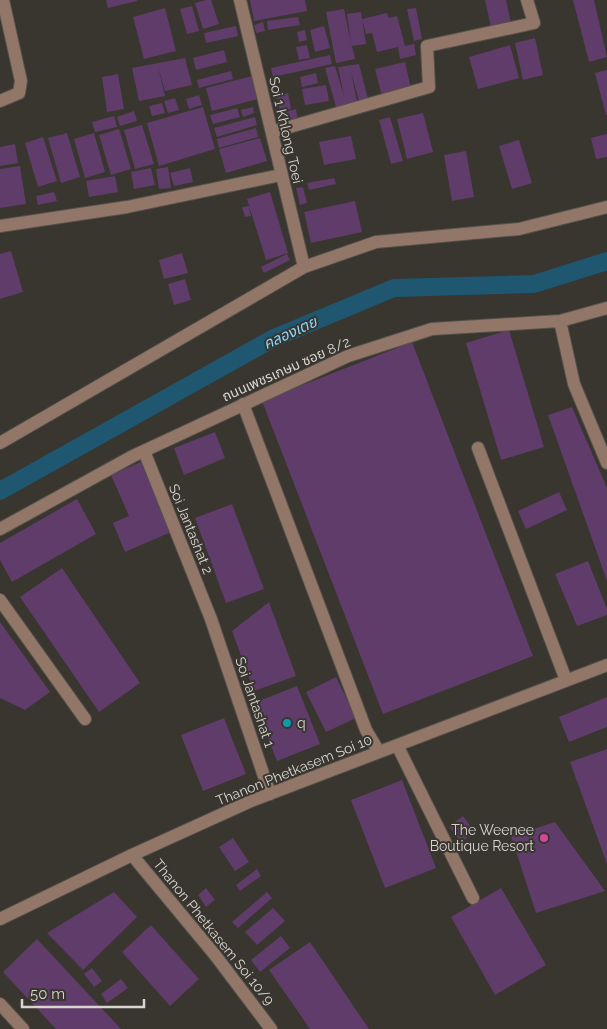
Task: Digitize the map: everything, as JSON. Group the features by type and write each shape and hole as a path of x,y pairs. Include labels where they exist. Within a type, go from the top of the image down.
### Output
{"street":[{"path":"0,101 19,93 20,81 3,0"},
{"name":"Soi 1 Khlong Toei","path":"240,0 304,267"},
{"path":"272,132 429,87 426,46 534,23 527,0"},
{"path":"0,226 127,207 281,175"},
{"path":"0,443 304,267 376,242 519,229 597,212 607,207"},
{"name":"ถนนเพชรเกษม ซอย 8/2","path":"0,529 144,451 348,356 432,329 560,321 607,308"},
{"path":"560,321 574,384 607,462"},
{"path":"243,404 366,730 380,752"},
{"path":"478,448 566,680"},
{"name":"Soi Jantashat 2","path":"144,451 210,619"},
{"path":"0,600 85,719"},
{"name":"Soi Jantashat 1","path":"210,619 270,794"},
{"name":"Thanon Phetkasem Soi 10","path":"0,919 132,855 270,794 607,665"},
{"path":"397,745 473,898"},
{"name":"Thanon Phetkasem Soi 10/9","path":"132,855 214,955 271,1029"},
{"path":"0,1004 23,1029"}],"building":[{"path":"106,0 137,0 137,1 108,8"},
{"path":"211,0 219,24 203,29 195,3"},
{"path":"250,0 305,0 307,11 254,21"},
{"path":"485,0 506,0 512,28 492,32"},
{"path":"573,0 594,0 607,57 589,62"},
{"path":"192,6 199,31 187,34 180,9"},
{"path":"165,8 176,51 144,59 133,17"},
{"path":"416,8 422,39 414,41 407,9"},
{"path":"344,9 351,44 347,14 361,12 366,44 352,46 355,59 336,63 326,12"},
{"path":"387,13 389,18 397,16 405,46 414,44 416,55 400,59 398,47 377,52 372,33 366,34 362,19"},
{"path":"298,17 300,25 268,30 267,21"},
{"path":"263,22 265,31 256,33 254,25"},
{"path":"236,26 238,36 206,43 204,33"},
{"path":"324,26 330,48 315,52 310,30"},
{"path":"305,30 307,40 299,42 297,32"},
{"path":"535,38 543,75 523,80 515,43"},
{"path":"307,45 310,58 299,60 296,47"},
{"path":"510,45 519,78 478,89 469,57"},
{"path":"224,50 227,62 196,70 193,58"},
{"path":"330,55 332,64 273,77 271,68"},
{"path":"185,58 192,85 165,91 158,66 165,96 139,101 132,68"},
{"path":"405,62 411,89 382,96 375,69"},
{"path":"359,64 368,99 359,101 351,72 357,101 336,107 325,68 335,66 344,96 338,67"},
{"path":"607,70 607,115 606,115 595,73"},
{"path":"231,71 233,79 199,88 197,80"},
{"path":"316,73 318,83 302,87 300,77"},
{"path":"118,74 124,109 107,112 102,77"},
{"path":"252,76 258,99 212,111 206,88"},
{"path":"326,85 329,101 305,105 302,89"},
{"path":"288,93 291,109 280,112 277,96"},
{"path":"199,95 202,105 189,109 186,99"},
{"path":"175,98 179,110 168,113 164,101"},
{"path":"162,103 165,113 152,116 149,106"},
{"path":"203,107 215,149 159,166 147,123"},
{"path":"253,107 254,113 243,117 241,110"},
{"path":"237,108 240,117 213,124 210,115"},
{"path":"296,109 298,121 283,125 281,113"},
{"path":"134,111 137,121 120,126 117,117"},
{"path":"423,113 433,152 407,159 397,119"},
{"path":"114,116 117,127 95,132 92,122"},
{"path":"255,117 257,125 217,137 214,128"},
{"path":"390,117 403,161 391,164 379,120"},
{"path":"142,125 154,164 135,169 124,130"},
{"path":"256,128 258,137 219,148 217,139"},
{"path":"119,129 131,169 111,175 99,135"},
{"path":"67,133 80,177 61,183 48,138"},
{"path":"94,133 105,172 85,178 74,139"},
{"path":"607,134 607,157 596,159 591,138"},
{"path":"351,136 356,159 324,165 319,142"},
{"path":"43,137 57,181 38,187 25,143"},
{"path":"260,138 267,161 226,173 219,149"},
{"path":"519,140 532,183 512,189 499,146"},
{"path":"15,144 18,163 0,166 0,147"},
{"path":"466,151 474,197 452,201 444,155"},
{"path":"20,166 26,204 0,208 0,169"},
{"path":"168,167 171,188 159,189 156,169"},
{"path":"151,168 155,185 134,189 131,172"},
{"path":"190,168 193,182 174,186 170,173"},
{"path":"115,176 118,192 89,197 86,181"},
{"path":"334,178 336,184 309,190 307,183"},
{"path":"303,187 307,203 300,205 296,188"},
{"path":"54,192 57,201 38,205 36,196"},
{"path":"270,192 288,253 266,260 247,199"},
{"path":"355,201 362,232 311,243 304,212"},
{"path":"249,206 251,216 245,217 242,207"},
{"path":"11,251 23,292 0,299 0,254"},
{"path":"182,253 188,273 164,279 159,260"},
{"path":"287,254 290,260 264,273 261,267"},
{"path":"185,279 191,300 174,305 168,284"},
{"path":"509,330 544,447 501,460 466,343"},
{"path":"412,342 533,656 383,714 262,401"},
{"path":"572,407 607,488 607,581 548,415"},
{"path":"215,432 225,458 184,475 174,448"},
{"path":"141,462 171,532 125,552 113,523 129,516 111,475"},
{"path":"559,492 567,510 526,529 518,511"},
{"path":"77,499 96,534 12,582 0,560 0,543"},
{"path":"232,504 264,589 226,603 195,518"},
{"path":"588,561 607,609 607,615 577,626 555,574"},
{"path":"62,568 140,683 99,712 20,597"},
{"path":"269,602 296,676 254,691 232,631"},
{"path":"0,622 50,692 25,710 0,698"},
{"path":"336,677 356,718 326,732 306,692"},
{"name":"q","path":"297,686 320,744 277,761 254,703"},
{"path":"607,697 607,727 569,742 559,717"},
{"path":"224,718 246,774 203,791 181,735"},
{"path":"607,749 607,864 570,762"},
{"path":"402,780 436,868 385,888 351,800"},
{"path":"463,816 475,832 461,842 449,826"},
{"path":"555,822 605,891 536,913 511,836"},
{"path":"233,838 249,862 235,871 219,847"},
{"path":"257,869 261,876 240,891 236,885"},
{"path":"206,888 215,900 206,907 198,895"},
{"path":"501,888 546,965 495,995 451,917"},
{"path":"114,892 137,917 83,970 47,933"},
{"path":"267,892 272,898 238,928 232,922"},
{"path":"273,908 285,921 257,945 245,932"},
{"path":"151,925 199,979 170,1006 122,952"},
{"path":"281,936 290,948 260,972 251,960"},
{"path":"37,939 121,1029 56,1029 3,972"},
{"path":"310,942 369,1029 310,1029 269,970"},
{"path":"92,968 102,981 94,987 84,974"},
{"path":"121,979 128,988 107,1003 101,994"}],"waterway":[{"name":"คลองเตย","path":"0,491 274,338 394,288 534,284 607,261"}],"place":[{"name":"q","path":"287,723"},
{"name":"The Weenee Boutique Resort","path":"544,838"}]}
